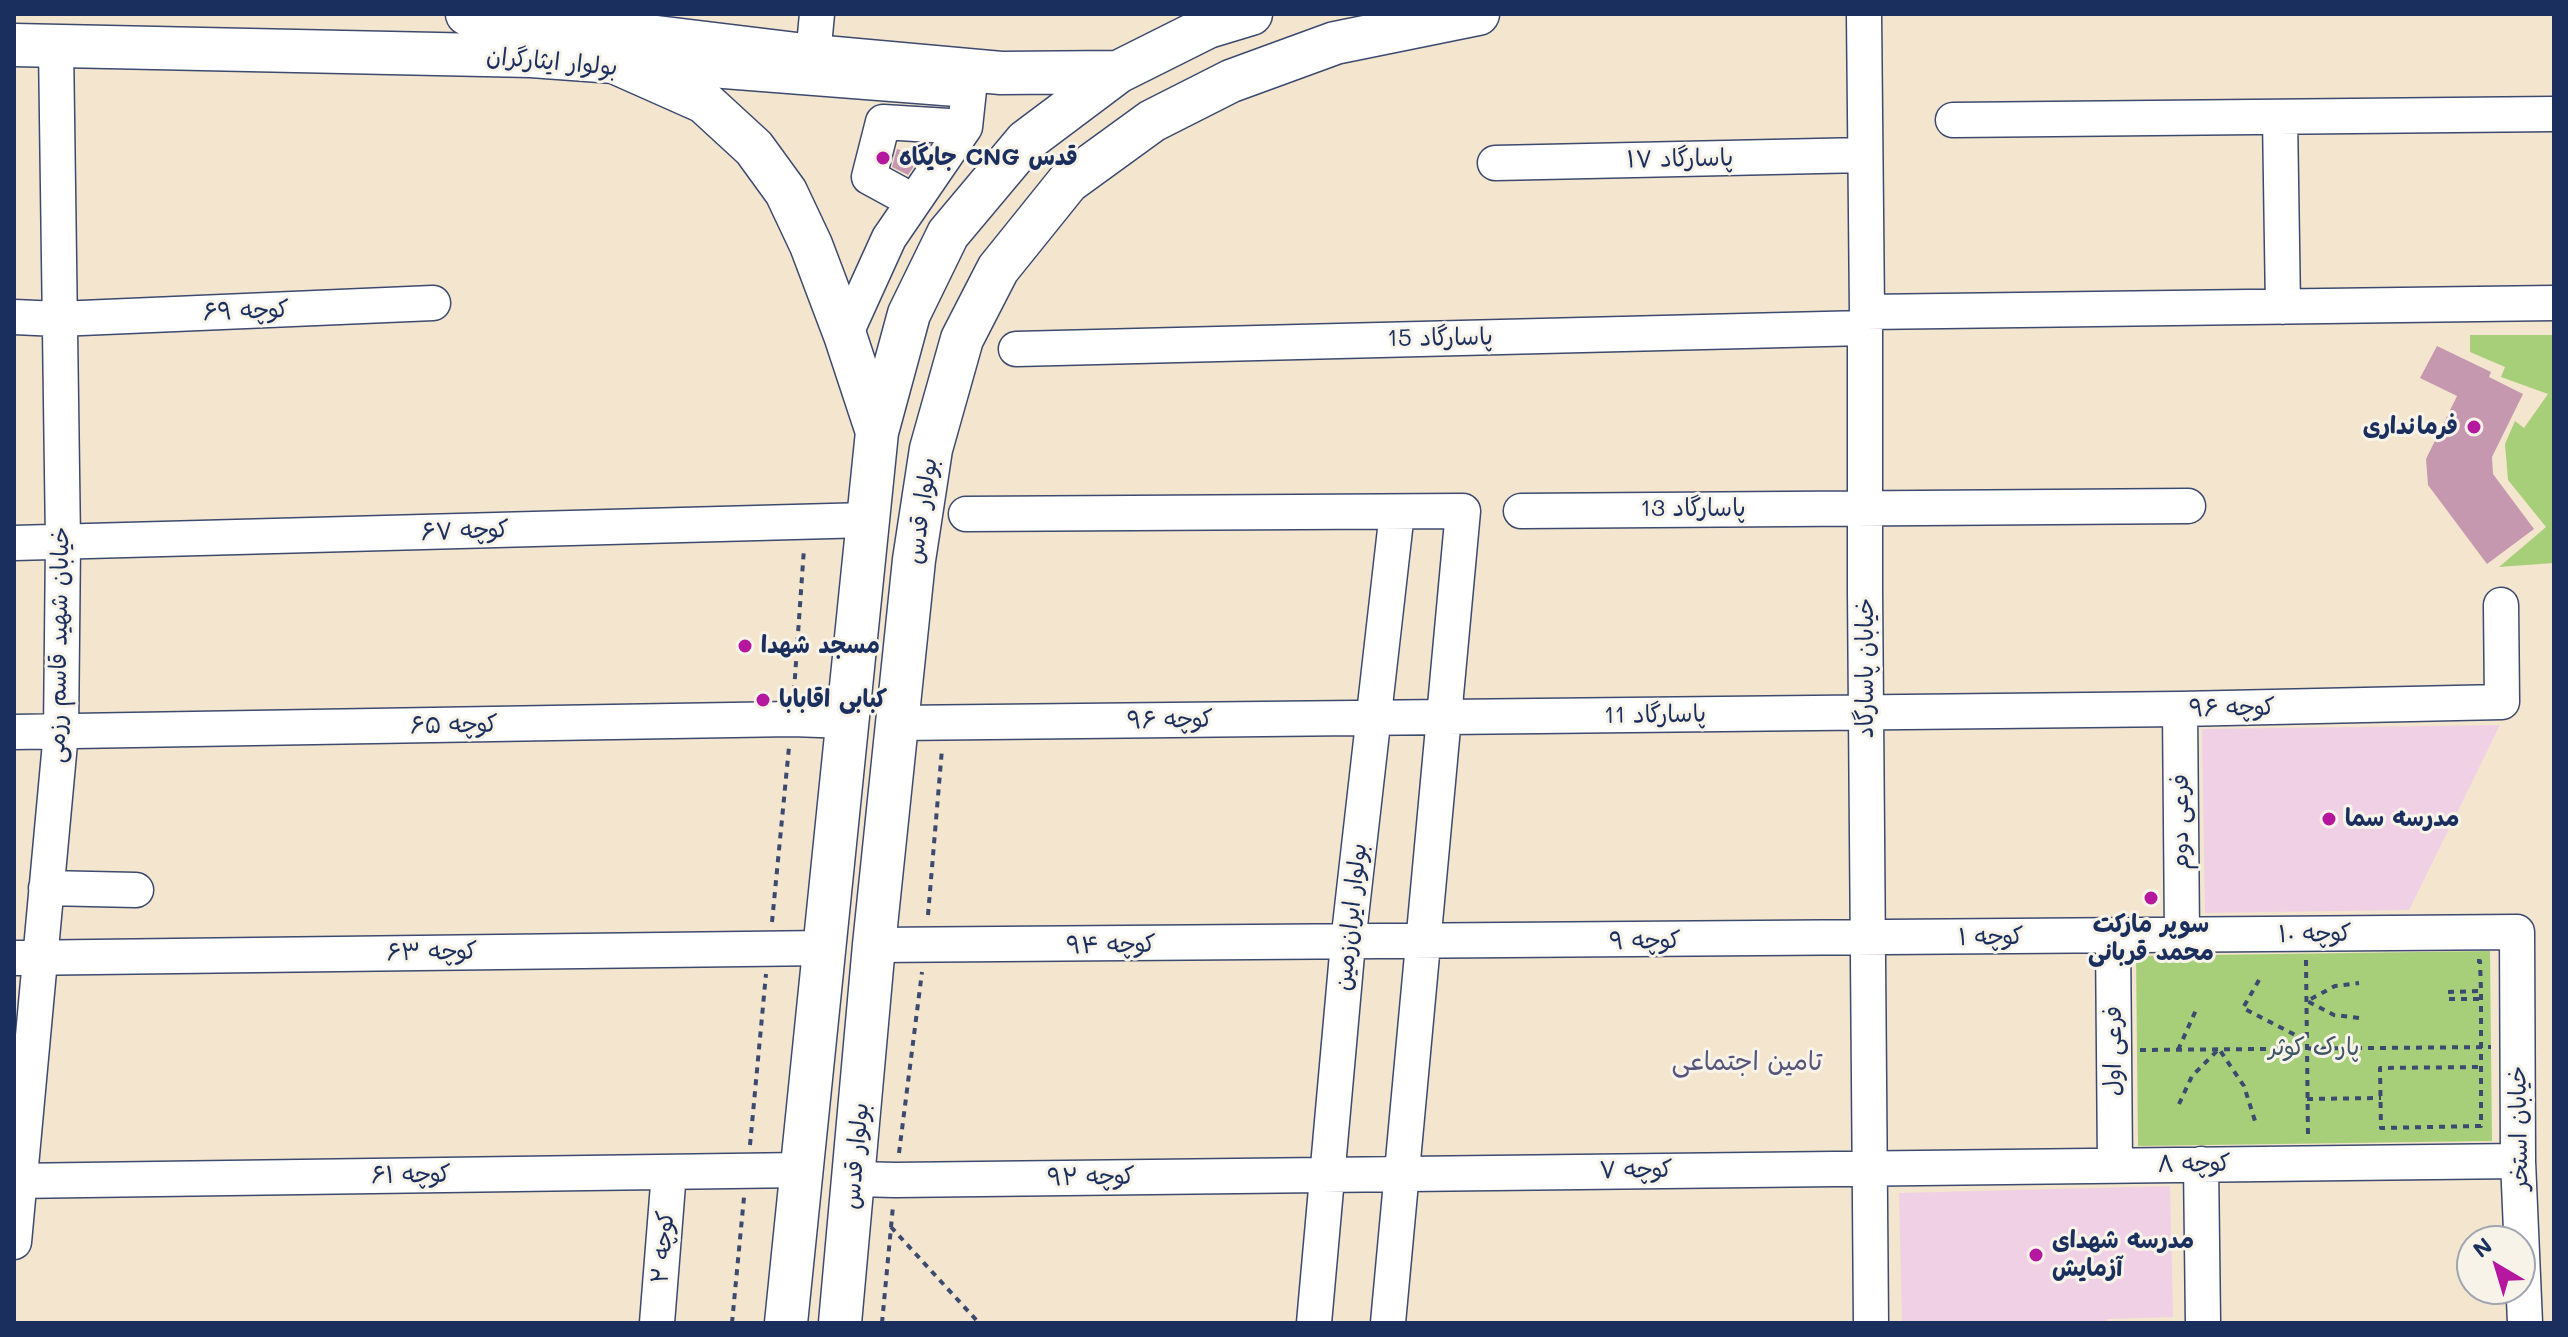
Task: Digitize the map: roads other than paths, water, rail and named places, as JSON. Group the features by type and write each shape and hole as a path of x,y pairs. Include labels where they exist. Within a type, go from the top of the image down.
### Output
{"main road":[{"path":"14,24 17,14"},
{"name":"بولوار ایثارگران","path":"467,14 813,56 1001,73 1118,72"},
{"path":"786,1323 877,432 909,314 948,234 1026,141 1118,72 1208,27 1251,14"},
{"name":"بولوار قدس","path":"840,1323 874,945 914,560 931,449 962,339 998,269 1068,182 1152,121 1231,81 1335,43 1478,14"},
{"name":"بولوار ایثارگران","path":"14,45 56,46 185,31 614,62 704,102 754,148 786,192 811,245 877,432"}],"street":[{"path":"813,56 817,14"},
{"name":"خیابان پاسارگاد","path":"1864,14 1871,1323"},
{"name":"خیابان شهید قاسم رزمی","path":"14,1242 26,958 46,888 61,732 63,542 56,46"},
{"path":"614,62 969,90 965,127 889,238 845,335"},
{"path":"1953,120 2554,114"},
{"path":"2280,117 2283,307"},
{"path":"913,201 869,177 883,122 965,127"},
{"name":"پاسارگاد ۱۷","path":"1495,163 1865,155"},
{"name":"کوچه ۶۹","path":"14,317 58,319 433,303"},
{"name":"پاسارگاد 15","path":"1016,349 2283,307 2554,303"},
{"name":"پاسارگاد 13","path":"1521,511 2188,506"},
{"path":"966,514 1463,511 1388,1323"},
{"name":"بولوار ایران‌زمین","path":"1314,1323 1348,943 1397,512"},
{"name":"کوچه ۶۷","path":"14,543 868,520"},
{"name":"کوچه ۹۶","path":"1866,712 2502,702 2501,605"},
{"name":"فرعی دوم","path":"2180,709 2182,935"},
{"name":"پاسارگاد 11","path":"1444,717 1866,712"},
{"name":"کوچه ۹۶","path":"897,723 1444,717"},
{"name":"کوچه ۶۵","path":"14,732 792,719 848,721"},
{"path":"46,888 136,890"},
{"name":"کوچه ۱۰","path":"2113,936 2517,932"},
{"name":"خیابان استخر","path":"2517,932 2518,1161 2525,1323"},
{"name":"کوچه ۱","path":"1868,939 2113,936"},
{"name":"فرعی اول","path":"2113,936 2115,1165"},
{"name":"کوچه ۹","path":"1348,943 1868,939"},
{"name":"کوچه ۹۴","path":"874,945 1348,943"},
{"name":"کوچه ۶۳","path":"26,958 825,948"},
{"name":"کوچه ۸","path":"1870,1168 2518,1161"},
{"path":"2201,1164 2203,1323"},
{"name":"کوچه ۷","path":"1327,1174 1870,1168"},
{"name":"کوچه ۶۱","path":"17,1181 802,1170"},
{"name":"کوچه ۲","path":"657,1323 669,1172"},
{"name":"کوچه ۹۲","path":"854,1179 1327,1174"}],"place":[{"name":"جایگاه CNG قدس","path":"883,158"},
{"name":"فرمانداری","path":"2474,427"},
{"name":"مسجد شهدا","path":"745,646"},
{"name":"کبابی اقابابا","path":"763,700"},
{"name":"مدرسه سما","path":"2329,819"},
{"name":"سوپر مارکت محمد قربانی","path":"2151,898"},
{"name":"مدرسه شهدای آزمایش","path":"2036,1255"}],"district":[{"name":"تامین اجتماعی","path":"1747,1062"}],"park label":[{"name":"پارک کوثر","path":"2314,1048"}]}
